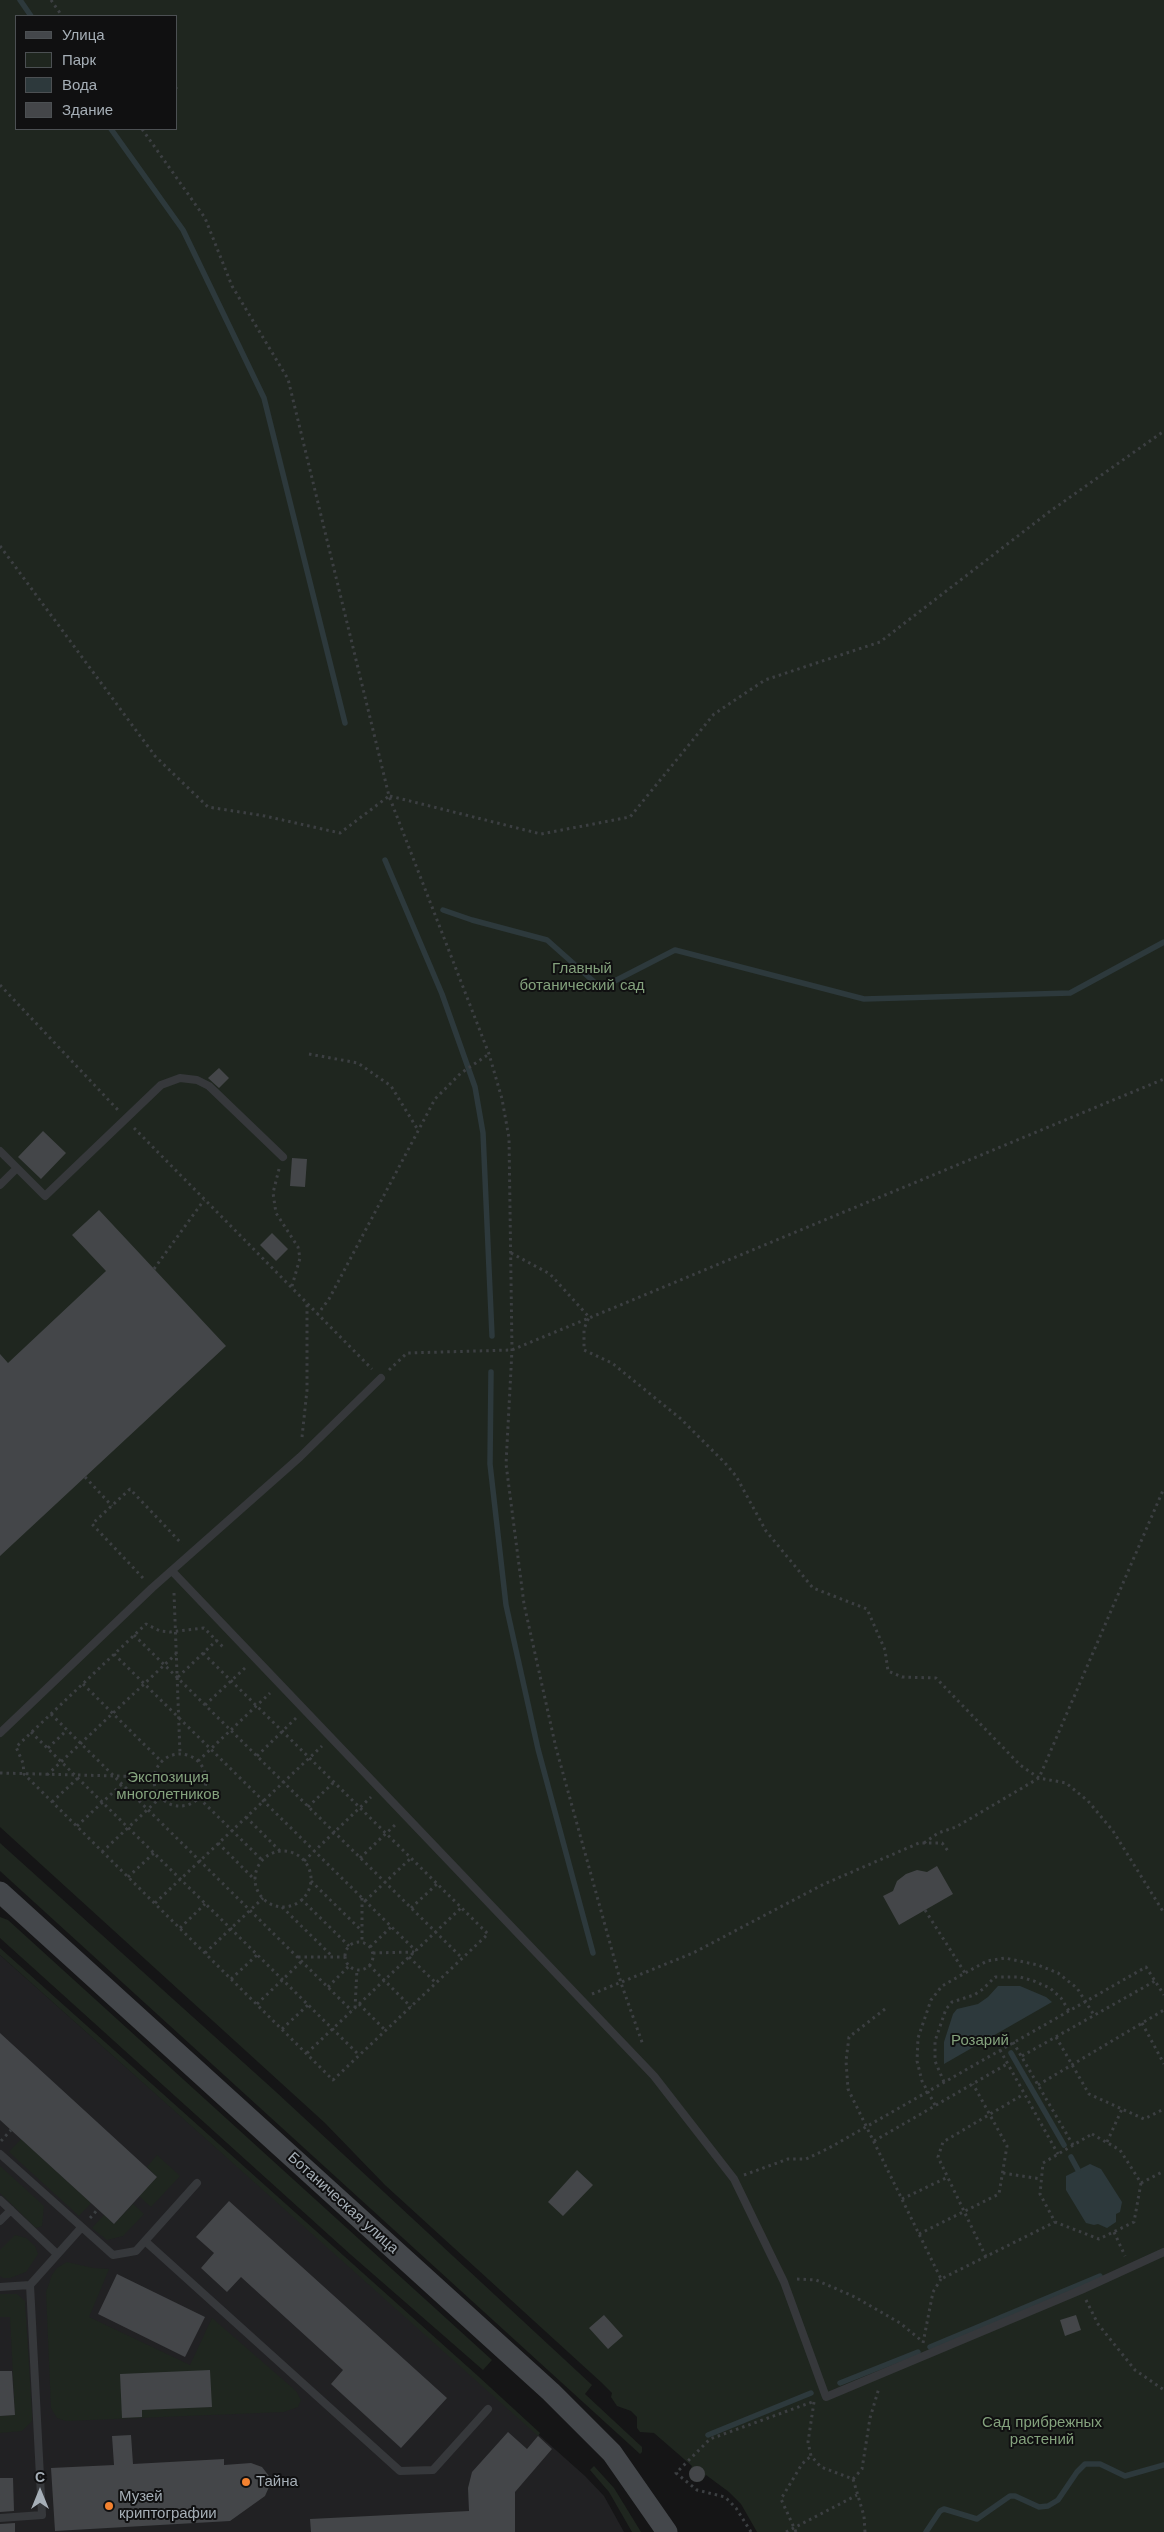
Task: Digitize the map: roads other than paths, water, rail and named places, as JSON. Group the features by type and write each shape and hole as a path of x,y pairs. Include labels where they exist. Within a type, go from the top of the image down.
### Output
{"main road":[{"name":"Ботаническая улица","path":"0,1892 552,2392 612,2453 666,2532"}],"lane":[{"path":"0,1151 45,1196 161,1085 180,1078 197,1080 209,1086 283,1157"},
{"path":"0,1185 17,1168"},
{"path":"0,1733 152,1588 300,1457 381,1378"},
{"path":"172,1571 582,1998 654,2076 734,2178 784,2282 826,2397 1081,2290 1164,2252"},
{"path":"0,2154 113,2255 136,2251 197,2183"},
{"path":"0,2200 58,2254"},
{"path":"0,2222 11,2210"},
{"path":"0,2287 30,2285 81,2228"},
{"path":"145,2241 400,2471 433,2470 488,2409"},
{"path":"0,2518 42,2515 30,2285"}],"water":[{"path":"998,1986 1020,1986 1046,1997 1052,2002 944,2064 944,2042 953,2014 957,2009 978,2004"},
{"path":"1090,2164 1101,2169 1122,2202 1120,2212 1116,2214 1116,2222 1107,2228 1098,2224 1086,2223 1066,2190 1066,2176"}],"waterway":[{"path":"20,0 30,15"},
{"path":"112,130 183,230 264,398 345,723"},
{"path":"385,860 442,994 475,1087 483,1133 492,1336"},
{"path":"443,910 472,920 547,940 601,988 675,950 864,999 1070,993 1164,942"},
{"path":"491,1372 490,1464 506,1605 538,1749 593,1953"},
{"path":"1011,2053 1064,2145"},
{"path":"1071,2157 1078,2170"},
{"path":"930,2347 1100,2276"},
{"path":"840,2383 918,2352"},
{"path":"708,2435 811,2393"},
{"path":"926,2532 940,2511 944,2509 977,2519 1010,2496 1015,2496 1039,2507 1048,2506 1058,2500 1077,2472 1085,2464 1100,2464 1125,2476 1164,2465"}],"place":[{"name":"Тайна","path":"246,2482"},
{"name":"Музей криптографии","path":"109,2506"}],"park label":[{"name":"Главный ботанический сад","path":"582,978"},
{"name":"Экспозиция многолетников","path":"168,1786"},
{"name":"Розарий","path":"980,2041"},
{"name":"Сад прибрежных растений","path":"1042,2432"}]}
